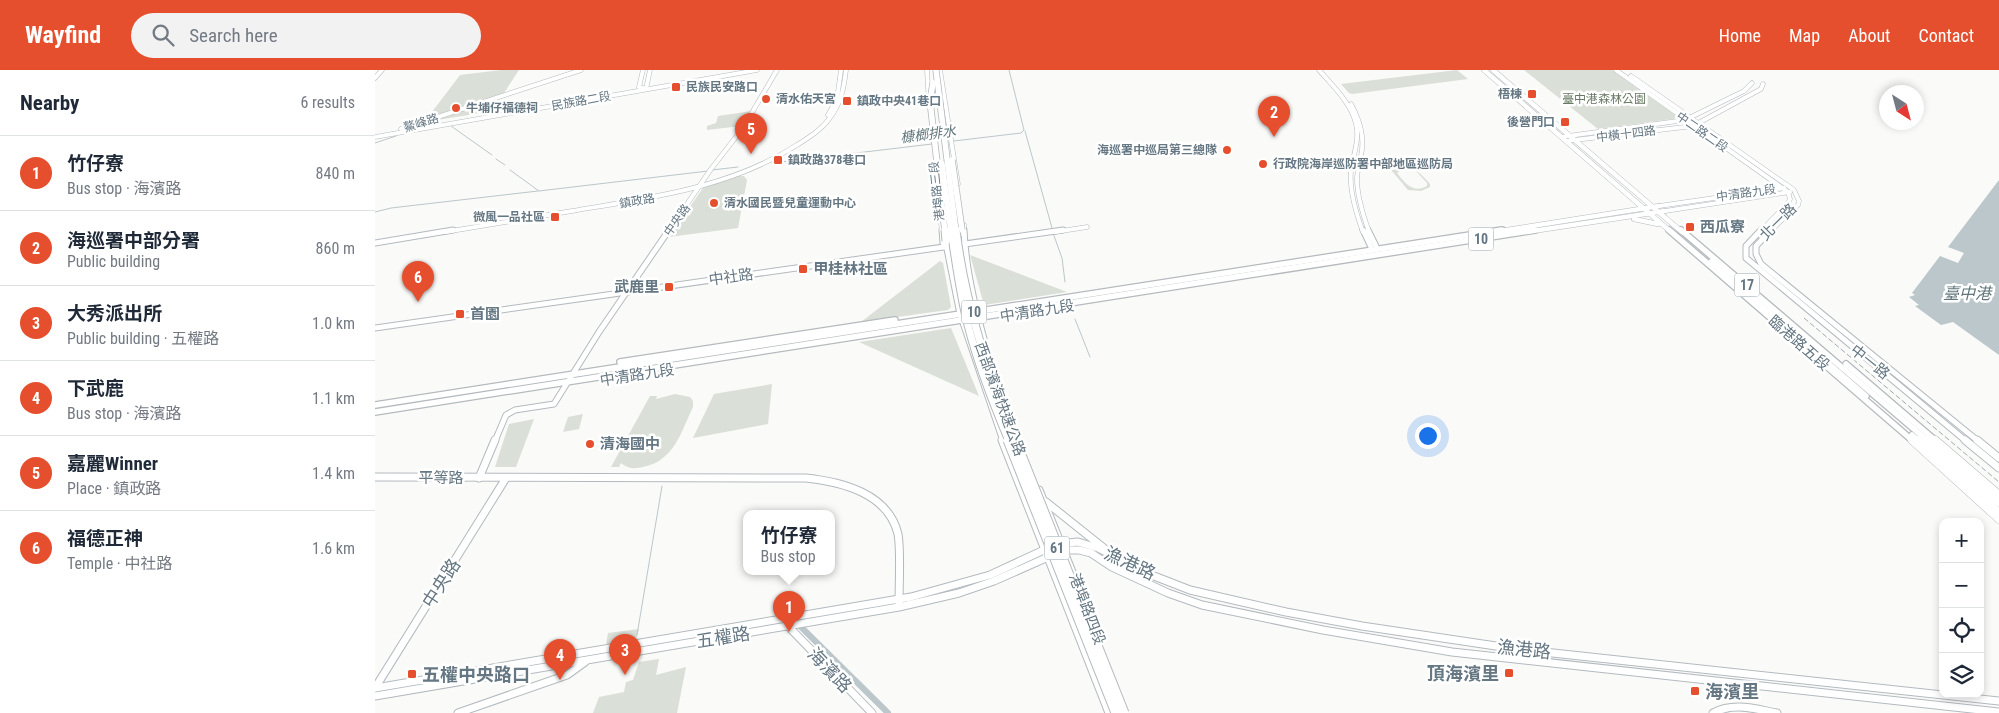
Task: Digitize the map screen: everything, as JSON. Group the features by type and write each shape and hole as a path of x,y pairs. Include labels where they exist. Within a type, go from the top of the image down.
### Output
{"highway":[{"name":"西部濱海快速公路","path":"931,70 953,250 968,325 986,384 1116,713"},
{"name":"西部濱海快速公路","path":"936,70 958,250 977,335 992,382 1124,713"},
{"path":"933,83 930,101 946,246"},
{"path":"942,122 948,126 962,230"}],"main road":[{"name":"臨港路五段","path":"1484,70 1570,138"},
{"name":"臨港路五段","path":"1489,70 1999,502"},
{"name":"臨港路五段","path":"1493,70 1570,138"},
{"name":"臨港路五段","path":"1498,70 1627,194 1654,210 1999,495"},
{"path":"1622,212 1629,202 1627,194"},
{"name":"臨港路五段","path":"1654,210 1667,228 1958,480 1999,519"},
{"name":"臨港路五段","path":"1654,210 1999,512"},
{"name":"中清路九段","path":"375,401 961,317 1573,218 1654,210"},
{"name":"中清路九段","path":"978,314 1580,225 1654,210"},
{"name":"中清路九段","path":"375,416 1373,246 1563,217 1573,218"},
{"path":"1603,220 1640,219 1667,228"},
{"name":"中清路九段","path":"375,405 573,372"},
{"name":"中清路九段","path":"375,412 565,384"}],"street":[{"path":"375,78 382,70"},
{"name":"鰲峰路","path":"375,136 581,70"},
{"path":"639,87 643,70"},
{"path":"647,87 650,70"},
{"name":"民族路二段","path":"383,135 737,70"},
{"name":"民族路二段","path":"375,136 404,128 639,87 757,70"},
{"name":"中央路","path":"479,478 506,415 515,410 554,404 565,384 627,292 758,105 769,78 777,70"},
{"name":"鎮政路","path":"701,185 763,161 808,134 831,112 839,90 841,70"},
{"name":"鎮政路","path":"375,242 651,198 701,185 766,162 811,135 835,112 840,104 844,90 846,70"},
{"name":"港埠路三段","path":"927,70 946,246 961,317"},
{"name":"港埠路三段","path":"940,70 965,229 963,242"},
{"path":"1319,70 1356,111 1363,132 1362,152 1357,178 1367,228 1373,246"},
{"path":"1323,70 1343,96 1350,109 1357,130 1358,140 1351,177 1365,240 1373,246"},
{"name":"中二路二段","path":"1616,70 1788,192"},
{"name":"中二路二段","path":"1623,70 1794,190"},
{"name":"中橫十四路","path":"1570,138 1685,120 1744,91 1752,83"},
{"name":"中橫十四路","path":"1570,138 1693,126 1761,89 1763,84"},
{"path":"1351,177 1357,178"},
{"name":"中清路九段","path":"1654,210 1782,188 1794,190"},
{"name":"中清路九段","path":"1654,210 1794,190"},
{"name":"北一路","path":"1755,255 1757,242 1798,205 1799,202 1794,190"},
{"name":"北一路","path":"1746,253 1746,246 1750,240 1788,203 1790,199 1788,192"},
{"name":"中社路","path":"375,328 963,242 1087,227"},
{"name":"港埠路三段","path":"962,230 978,314"},
{"name":"中一路","path":"1746,253 1746,258 1750,262 1999,468"},
{"name":"中一路","path":"1755,255 1761,264 1772,274 1999,458"},
{"name":"港埠路四段","path":"978,314 998,387 1019,445 1045,502 1129,713"},
{"name":"港埠路四段","path":"961,317 981,382 1013,470 1109,713"},
{"name":"平等路","path":"375,477 806,478 831,481 869,496 880,504 895,525 899,546 899,604"},
{"name":"中央路","path":"375,688 506,478"},
{"path":"1045,502 1109,552"},
{"name":"漁港路","path":"1063,546 1078,541 1109,552 1129,565 1209,595 1317,618 1452,641 1999,701"},
{"name":"五權路","path":"375,688 789,627 899,604 993,574 1063,546"},
{"name":"漁港路","path":"1063,546 1091,553 1112,567 1168,593 1202,606 1323,630 1452,652 1999,712"},
{"name":"五權路","path":"375,696 588,657 899,604"},
{"name":"海濱路","path":"789,627 872,713"},
{"path":"458,713 567,675 588,657"},
{"path":"1713,713 1722,707 1731,705 1777,713"}],"green space":[{"path":"501,70 519,70 504,93 426,120 460,75"},
{"path":"1457,70 1468,79 1352,94 1341,84"},
{"name":"臺中港森林公園","path":"1524,70 1612,70 1679,118 1598,129"},
{"path":"496,100 487,112 431,121"},
{"path":"752,111 741,126 707,130 707,126 716,123 718,116"},
{"path":"1386,164 1389,164 1396,170 1406,167 1411,168 1415,170 1423,176 1430,184 1430,187 1421,191 1408,190","holes":["1404,169 1416,171 1427,183 1427,186 1418,189 1413,188 1406,184 1397,173"]},
{"path":"744,176 747,180 738,228 669,237 703,188"},
{"path":"970,255 1067,292 984,305"},
{"path":"940,261 943,263 951,307 948,310 861,322"},
{"path":"951,328 979,396 859,342"},
{"path":"772,384 768,424 693,438 714,394"},
{"path":"675,394 690,397 693,401 693,407 680,435 669,452 654,464 643,467 632,468 621,463 619,467 611,467 650,396 657,396 656,399"},
{"path":"583,414 579,429 563,432 568,417"},
{"path":"534,419 516,467 495,467 509,424"},
{"path":"639,629 636,639 606,645 608,633"},
{"path":"659,659 656,675 686,667 677,713 593,713 599,697 624,692 626,682 633,680 639,662"}],"water":[{"name":"臺中港","path":"1999,180 1999,355 1953,322 1941,325 1915,306 1919,305 1909,297 1915,295 1912,293 1940,256 1958,263 1964,253 1948,247"}],"waterway":[{"name":"槺榔排水","path":"954,141 1021,133 1024,130 1009,70"},
{"name":"槺榔排水","path":"451,126 492,155"},
{"path":"1025,131 1052,228"},
{"name":"槺榔排水","path":"375,143 396,136"},
{"name":"槺榔排水","path":"772,163 932,144"},
{"name":"槺榔排水","path":"496,159 505,165"},
{"name":"槺榔排水","path":"712,170 738,167"},
{"name":"槺榔排水","path":"510,170 539,191 708,171"},
{"path":"375,212 391,208 538,191"},
{"path":"1053,233 1062,258 1065,282"},
{"path":"1075,319 1090,357"},
{"path":"637,635 662,486"},
{"path":"783,609 792,618"},
{"path":"798,624 888,713"}],"railway":[{"path":"1804,318 1999,482"}],"place":[{"name":"民族民安路口","path":"676,87"},
{"name":"梧棟","path":"1532,94"},
{"name":"清水佑天宮","path":"766,99"},
{"name":"鎮政中央41巷口","path":"847,101"},
{"name":"牛埔仔福德祠","path":"456,108"},
{"name":"後營門口","path":"1565,122"},
{"name":"海巡署中部分署","path":"1274,137"},
{"name":"海巡署中巡局第三總隊","path":"1227,150"},
{"name":"嘉麗Winner","path":"751,154"},
{"name":"鎮政路378巷口","path":"778,160"},
{"name":"行政院海岸巡防署中部地區巡防局","path":"1263,164"},
{"name":"清水國民暨兒童運動中心","path":"714,203"},
{"name":"微風一品社區","path":"555,217"},
{"name":"西瓜寮","path":"1690,227"},
{"name":"甲桂林社區","path":"803,269"},
{"name":"武鹿里","path":"669,287"},
{"name":"福德正神","path":"418,302"},
{"name":"首園","path":"460,314"},
{"name":"清海國中","path":"590,444"},
{"name":"竹仔寮","path":"789,632"},
{"name":"頂海濱里","path":"1509,673"},
{"name":"五權中央路口","path":"412,674"},
{"name":"大秀派出所","path":"625,675"},
{"name":"下武鹿","path":"560,680"},
{"name":"海濱里","path":"1695,691"}]}
